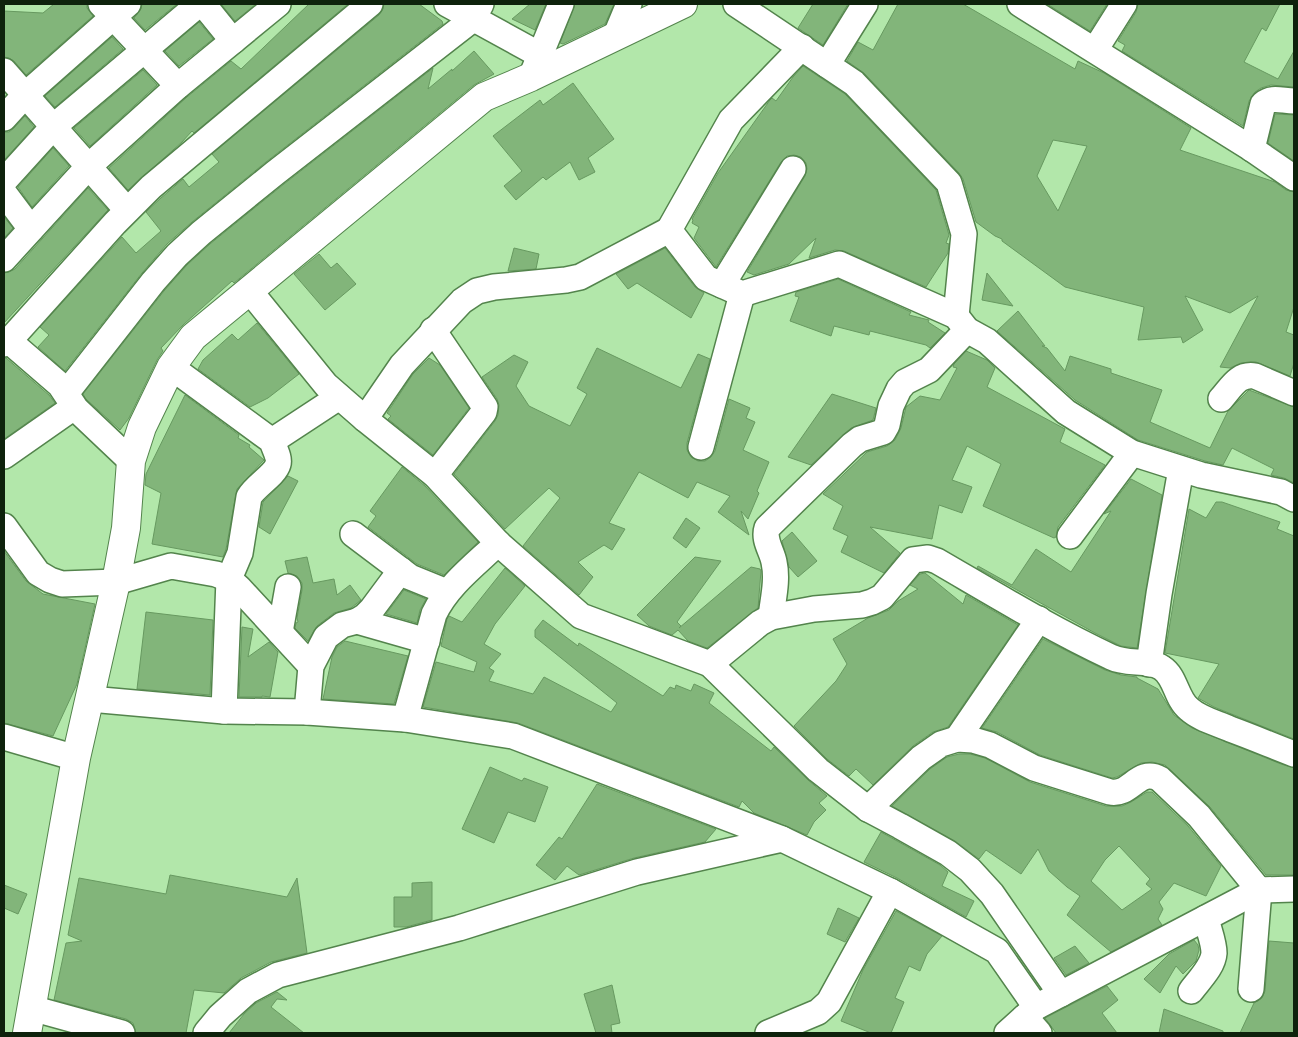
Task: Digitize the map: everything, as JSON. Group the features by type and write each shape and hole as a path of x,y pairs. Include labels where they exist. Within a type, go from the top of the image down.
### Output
{"main road":[{"path":"29,1021 76,758 116,582 126,528 131,461 142,427 171,367 193,337 484,97 535,66 616,35 683,4"}],"street":[{"path":"4,181 53,127 201,4 233,40"},
{"path":"4,258 88,166 178,86 278,4"},
{"path":"131,461 70,399 60,385 6,342 127,210 158,181 370,4"},
{"path":"447,4 477,12 535,66 561,4"},
{"path":"616,35 629,4"},
{"path":"736,4 854,83 949,183 964,234 962,323 929,370 905,382 899,389 891,406 887,425 883,432 860,439 852,445 768,528 766,538 776,572 771,617"},
{"path":"827,65 866,4"},
{"path":"1020,4 1252,149 1294,178"},
{"path":"1095,50 1124,4"},
{"path":"4,118 114,8 144,50 178,86"},
{"path":"4,456 70,399 153,282 177,255 275,173 477,12"},
{"path":"364,419 402,365 462,301 477,292 494,287 580,277 669,230 731,120 802,48"},
{"path":"4,71 127,210"},
{"path":"1252,149 1263,104 1275,99 1294,101"},
{"path":"702,448 732,290 794,169"},
{"path":"4,193 30,229"},
{"path":"669,230 706,278 732,290 839,264 962,323 987,341 1066,412 1132,453 1201,475 1281,492 1294,499"},
{"path":"249,290 326,385 364,419 434,474 498,543 581,616 710,664 818,770 868,809 948,853 970,870 992,894 1061,994"},
{"path":"434,330 485,407 484,412 434,474"},
{"path":"171,367 272,441 278,464 253,490 249,497 240,553 229,580 224,711"},
{"path":"1221,399 1242,376 1248,375 1255,376 1294,393"},
{"path":"272,441 339,397"},
{"path":"1070,536 1132,453"},
{"path":"1149,664 1181,469"},
{"path":"4,526 38,573 62,584 116,582 170,566 206,572 229,580 239,588 311,666"},
{"path":"353,534 410,577 447,592"},
{"path":"405,719 434,614 447,592 498,543"},
{"path":"710,664 771,617 814,609 872,602 882,597 913,560 928,558 937,561 1039,620 1111,658 1126,662 1149,664 1164,669 1170,676 1181,700 1188,709 1198,715 1294,754"},
{"path":"307,712 311,666 326,637 342,625 358,621 372,609 401,570"},
{"path":"280,632 288,587"},
{"path":"957,739 1039,620"},
{"path":"358,621 426,641"},
{"path":"90,700 224,711 307,712 405,719 513,736 782,839 890,891 997,952 1027,1023 1061,994 1259,890 1294,888"},
{"path":"4,737 76,758"},
{"path":"868,809 921,758 941,744 957,739 974,740 990,745 1034,768 1110,792 1120,792 1146,776 1155,776 1198,816 1259,890 1251,989"},
{"path":"206,1033 220,1016 248,991 278,975 459,928 637,872 782,839"},
{"path":"768,1033 818,1012 829,1002 890,891"},
{"path":"1191,991 1213,958 1214,951 1206,918"},
{"path":"29,1021 122,1033"}],"building":[{"path":"54,4 87,4 87,8 93,16 26,75 14,61 4,57 4,11 43,13"},
{"path":"142,4 177,4 145,30 134,18 141,9"},
{"path":"221,4 256,4 235,21"},
{"path":"309,4 348,4 194,133 192,131 128,190 109,168 187,97 231,61 241,69"},
{"path":"384,4 419,4 442,21 443,24 266,162 167,244 65,371 38,347 49,335 40,327 122,237 136,253 161,231 146,212 183,179 189,187 219,162 212,154 379,15"},
{"path":"530,4 546,4 535,30 512,19"},
{"path":"575,4 614,4 605,24 563,44 560,43"},
{"path":"813,4 848,4 823,45 798,28"},
{"path":"898,4 963,4 1075,69 1078,61 1104,73 1191,128 1180,150 1275,182 1286,190 1294,192 1294,307 1286,332 1294,335 1294,363 1290,376 1256,362 1241,363 1230,368 1220,367 1258,296 1230,313 1185,296 1203,330 1183,343 1181,337 1138,340 1144,307 1065,287 1002,241 1002,239 976,222 963,179 959,173 864,73 847,61 858,42 873,50","holes":["1053,140 1087,146 1058,211 1037,176"]},
{"path":"1047,4 1107,4 1090,31"},
{"path":"1138,4 1280,4 1266,31 1262,28 1244,62 1278,79 1294,51 1294,87 1271,85 1255,92 1249,101 1243,126 1122,51 1125,45 1118,41 1136,12"},
{"path":"199,22 213,39 179,66 165,51"},
{"path":"112,37 123,49 55,107 45,96"},
{"path":"474,51 494,74 474,85 234,283 232,281 183,325 161,348 163,351 129,418 120,430 86,399 83,394 164,291 187,265 210,244 433,68 428,89"},
{"path":"803,66 845,94 936,190 949,235 946,243 949,244 948,253 926,287 844,251 835,250 809,258 816,238 789,264 754,275 747,272 805,176 806,163 801,157 794,155 787,156 781,162 716,267 694,238 699,227 692,223 692,219 718,173 770,100 772,98 776,101"},
{"path":"143,70 157,85 90,146 74,128"},
{"path":"573,83 614,139 588,158 595,172 579,180 570,162 546,180 543,177 516,200 504,186 522,171 493,136 540,100 543,105"},
{"path":"1275,114 1294,115 1294,161 1268,143"},
{"path":"25,116 34,127 4,160 4,132 9,132"},
{"path":"53,148 69,166 32,207 18,187"},
{"path":"88,188 108,210 4,323 4,273 15,269"},
{"path":"4,217 13,228 4,238"},
{"path":"514,248 539,254 536,269 508,271"},
{"path":"665,248 695,287 704,293 691,318 637,283 628,289 616,274"},
{"path":"319,254 331,268 337,263 356,284 325,310 294,274"},
{"path":"987,273 1013,306 982,300"},
{"path":"838,279 911,312 909,315 929,320 928,322 945,333 930,348 926,345 870,331 869,335 834,326 831,336 790,321 799,297 795,296 796,292"},
{"path":"1018,311 1045,346 1042,346 1047,348 1065,371 1070,356 1111,369 1111,373 1162,390 1150,422 1210,448 1228,411 1249,390 1294,407 1294,483 1271,475 1274,469 1232,448 1223,465 1138,440 1075,400 997,331"},
{"path":"257,323 299,374 268,398 250,407 198,369 203,360 232,334 238,340"},
{"path":"597,348 681,388 698,354 710,359 687,443 687,450 691,457 698,461 705,461 715,451 729,399 750,408 746,418 755,422 743,450 769,462 748,519 741,511 749,535 718,512 730,496 697,482 688,498 639,472 609,523 625,529 612,550 604,545 578,562 593,577 579,595 523,546 560,498 549,488 505,529 454,474 498,415 499,405 497,399 482,377 514,355 528,362 516,386 529,406 570,426 587,394 577,388"},
{"path":"966,351 987,360 995,368 987,387 1065,429 1060,442 1105,465 1058,527 1056,537 1054,538 983,506 1001,464 967,446 952,480 972,487 962,513 939,505 932,539 870,527 900,553 884,573 841,552 848,536 833,529 843,506 823,494 867,452 887,446 895,440 901,428 906,407 920,396 940,400 957,368 953,367 954,364"},
{"path":"4,358 49,395 55,403 4,439"},
{"path":"429,358 440,365 469,408 433,455 388,419 391,416 387,413 413,374"},
{"path":"832,394 876,408 873,420 851,428 811,465 788,457"},
{"path":"185,395 239,435 238,438 250,445 249,447 264,460 237,489 223,557 152,544 161,493 145,485 146,474"},
{"path":"402,467 425,486 478,542 444,575 417,564 368,527 376,516 370,511"},
{"path":"288,476 298,481 270,534 259,527 263,502"},
{"path":"1131,479 1162,495 1137,648 1121,646 1095,633 977,568 978,566 1012,585 1036,549 1071,572 1111,511 1104,514"},
{"path":"1216,502 1222,502 1280,522 1277,529 1294,536 1294,739 1214,707 1198,698 1219,664 1165,653 1189,509 1206,518"},
{"path":"686,518 700,528 686,548 673,538"},
{"path":"792,532 817,561 798,577 789,567 782,541"},
{"path":"4,551 26,581 43,594 95,604 77,684 53,736 4,723"},
{"path":"307,557 313,583 334,579 337,595 350,585 361,600 351,608 334,613 317,626 308,641 295,628 298,622 302,583 297,576 288,573 285,561"},
{"path":"695,557 721,561 677,622 681,626 679,628 751,567 761,571 758,608 707,648 688,641 678,630 672,635 649,626 637,615"},
{"path":"505,568 525,586 495,624 484,644 501,654 489,668 494,671 489,681 533,694 544,677 611,712 617,703 535,637 535,630 543,620 578,646 579,643 663,696 670,687 675,689 676,685 691,691 694,684 714,693 709,703 771,751 774,747 827,796 819,803 826,810 814,822 807,835 754,813 742,801 739,807 518,723 423,707 436,662 474,672 477,662 441,646 447,619 449,616 462,622"},
{"path":"925,573 963,604 966,595 1018,625 948,727 933,732 913,746 873,785 856,769 849,776 827,759 794,726 836,681 847,664 833,639 868,618 889,610 898,601 918,589 910,585 920,574"},
{"path":"404,590 426,599 420,610 417,623 386,614"},
{"path":"146,612 213,620 210,695 137,689"},
{"path":"242,627 253,629 248,657 269,642 278,652 270,697 239,697"},
{"path":"1043,639 1105,670 1137,677 1158,689 1174,715 1192,728 1294,768 1294,875 1266,875 1210,807 1165,765 1152,762 1141,763 1112,778 1040,755 997,732 982,728"},
{"path":"345,641 408,656 394,704 323,699 332,657 337,647"},
{"path":"970,754 985,758 1030,782 1106,806 1122,806 1147,792 1152,792 1188,826 1221,866 1206,896 1174,883 1159,902 1163,909 1158,919 1162,925 1111,952 1067,915 1080,896 1049,871 1038,849 1021,874 986,850 979,859 955,841 892,806 930,769 947,757","holes":["1119,846 1150,879 1146,884 1152,889 1122,910 1091,881 1105,860"]},
{"path":"490,767 522,781 524,778 548,787 535,822 508,812 494,843 462,829"},
{"path":"597,784 716,829 705,842 634,858 579,875 567,866 555,880 536,865 559,837 562,839"},
{"path":"881,832 940,865 948,872 942,886 974,901 966,917 897,878 864,862"},
{"path":"170,875 287,897 297,878 307,953 271,962 241,978 224,993 194,990 186,1033 136,1033 133,1023 126,1019 54,1000 66,943 82,941 68,935 79,878 166,894"},
{"path":"432,882 432,920 406,927 394,927 394,897 412,897 412,883"},
{"path":"4,885 27,894 18,914 4,908"},
{"path":"838,908 859,918 845,942 827,934"},
{"path":"896,911 942,936 927,954 920,971 909,966 895,998 904,1002 891,1033 871,1033 841,1021 863,970"},
{"path":"1194,940 1199,950 1196,961 1183,974 1176,966 1160,993 1144,979 1169,954"},
{"path":"1269,941 1294,943 1294,1033 1240,1033 1254,1003 1262,998 1265,991"},
{"path":"1075,946 1089,963 1066,975 1054,958"},
{"path":"612,985 620,1023 611,1025 612,1033 596,1033 584,994"},
{"path":"1107,986 1118,1000 1102,1013 1117,1033 1056,1033 1045,1018"},
{"path":"277,992 287,1000 277,999 271,1007 304,1033 229,1033 244,1014 256,1003"},
{"path":"1164,1009 1223,1031 1223,1033 1159,1033"}]}
